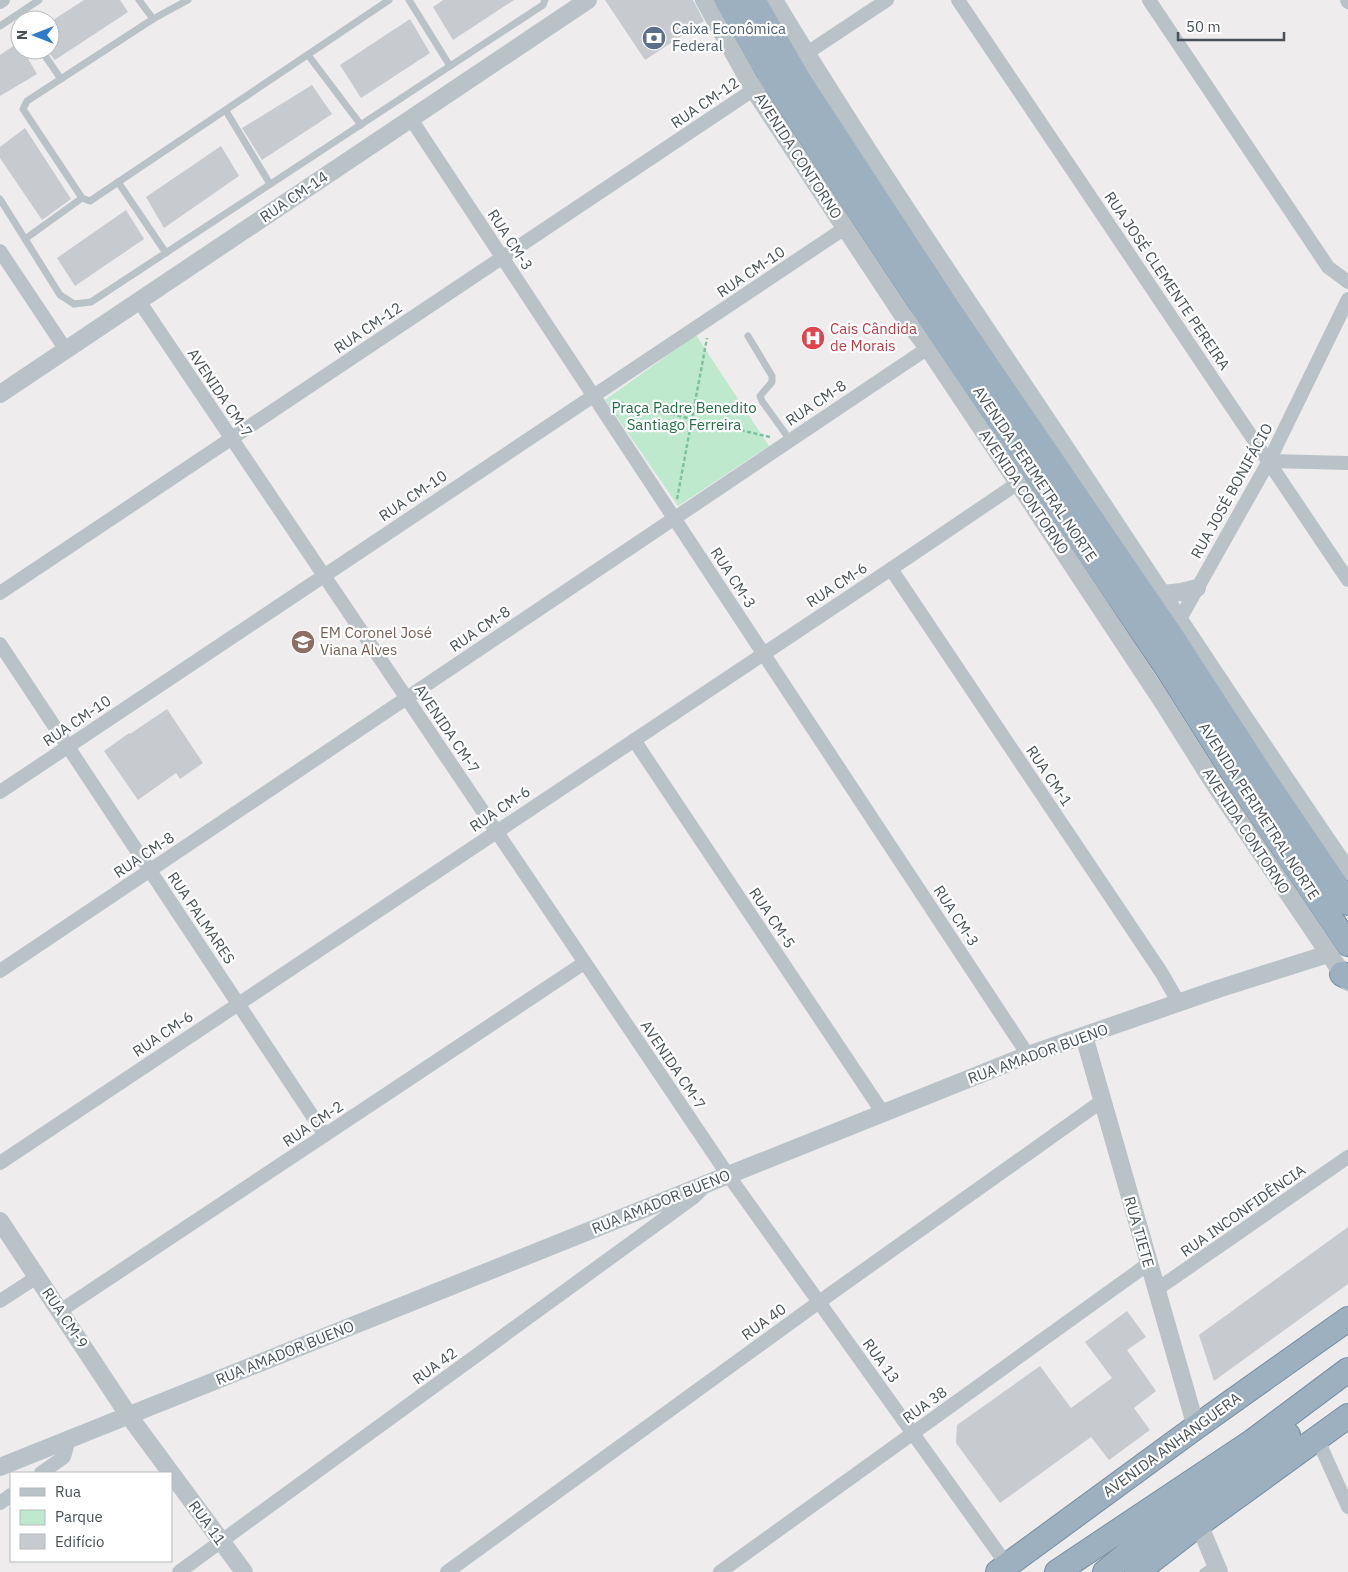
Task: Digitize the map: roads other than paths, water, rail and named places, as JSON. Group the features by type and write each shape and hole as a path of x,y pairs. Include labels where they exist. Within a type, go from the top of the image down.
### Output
{"highway":[{"name":"AVENIDA PERIMETRAL NORTE","path":"727,0 780,71 1176,628 1264,779 1348,903"},
{"name":"AVENIDA PERIMETRAL NORTE","path":"753,0 780,71 932,321 1167,668 1338,949"},
{"name":"AVENIDA ANHANGUERA","path":"1002,1568 1348,1318"},
{"path":"1057,1572 1253,1441 1348,1370"},
{"path":"1105,1572 1348,1391"},
{"path":"1137,1572 1199,1524 1348,1416"}],"street":[{"name":"RUA CM-14","path":"0,394 588,0"},
{"name":"AVENIDA CONTORNO","path":"704,0 780,71 965,298 1162,594 1176,628 1279,770 1348,871"},
{"name":"AVENIDA CONTORNO","path":"774,0 780,71 845,228 1018,483 1214,782 1338,949 1346,978"},
{"name":"RUA CM-12","path":"0,593 887,0"},
{"name":"RUA JOSÉ CLEMENTE PEREIRA","path":"958,0 1348,580"},
{"path":"1149,0 1328,267 1348,282"},
{"name":"RUA CM-3","path":"411,119 1028,1055"},
{"name":"RUA CM-10","path":"0,792 710,320 845,228"},
{"path":"0,251 66,350"},
{"name":"RUA JOSÉ BONIFÁCIO","path":"1164,704 1167,668 1176,628 1269,461 1348,300"},
{"name":"AVENIDA CM-7","path":"139,301 728,1176"},
{"name":"RUA CM-8","path":"0,971 928,348"},
{"path":"1269,461 1348,463"},
{"name":"RUA CM-6","path":"0,1163 1018,483"},
{"name":"RUA CM-1","path":"891,569 1161,972 1179,1003"},
{"path":"1162,594 1197,588"},
{"name":"RUA PALMARES","path":"0,644 325,1135"},
{"name":"RUA CM-5","path":"634,740 882,1113"},
{"name":"RUA AMADOR BUENO","path":"0,1467 1028,1055 1338,949"},
{"name":"RUA CM-2","path":"60,1311 584,963"},
{"name":"RUA TIETE","path":"1084,1036 1196,1427"},
{"name":"RUA 40","path":"447,1572 819,1302 1102,1101"},
{"name":"RUA INCONFIDÊNCIA","path":"1156,1290 1348,1158"},
{"name":"RUA 13","path":"728,1176 913,1433 1002,1568"},
{"name":"RUA 42","path":"179,1572 694,1197 708,1184"},
{"name":"RUA CM-9","path":"0,1221 129,1416"},
{"name":"RUA 38","path":"720,1572 1148,1264"},
{"path":"0,1301 37,1276"},
{"name":"RUA 11","path":"129,1416 170,1472"},
{"path":"1317,1438 1348,1507"},
{"path":"42,1472 64,1457 69,1440"},
{"name":"RUA 11","path":"172,1475 244,1572"},
{"path":"1199,1524 1213,1569"}],"lane":[{"path":"28,10 40,0"},
{"path":"139,0 153,19"},
{"path":"188,0 153,19 27,101 23,109 82,198 90,201 389,0"},
{"path":"409,0 450,66"},
{"path":"0,199 60,295 74,304 91,302 543,5 545,0"},
{"path":"308,55 361,125"},
{"path":"48,60 61,79"},
{"path":"226,110 270,184"},
{"path":"118,182 166,253"},
{"path":"25,239 82,198"},
{"path":"748,336 772,376 772,382 760,396 789,441"}],"place":[{"name":"Caixa Econômica Federal","path":"654,38"},
{"name":"Cais Cândida de Morais","path":"813,338"},
{"name":"EM Coronel José Viana Alves","path":"303,642"}],"park label":[{"name":"Praça Padre Benedito Santiago Ferreira","path":"684,416"}]}
